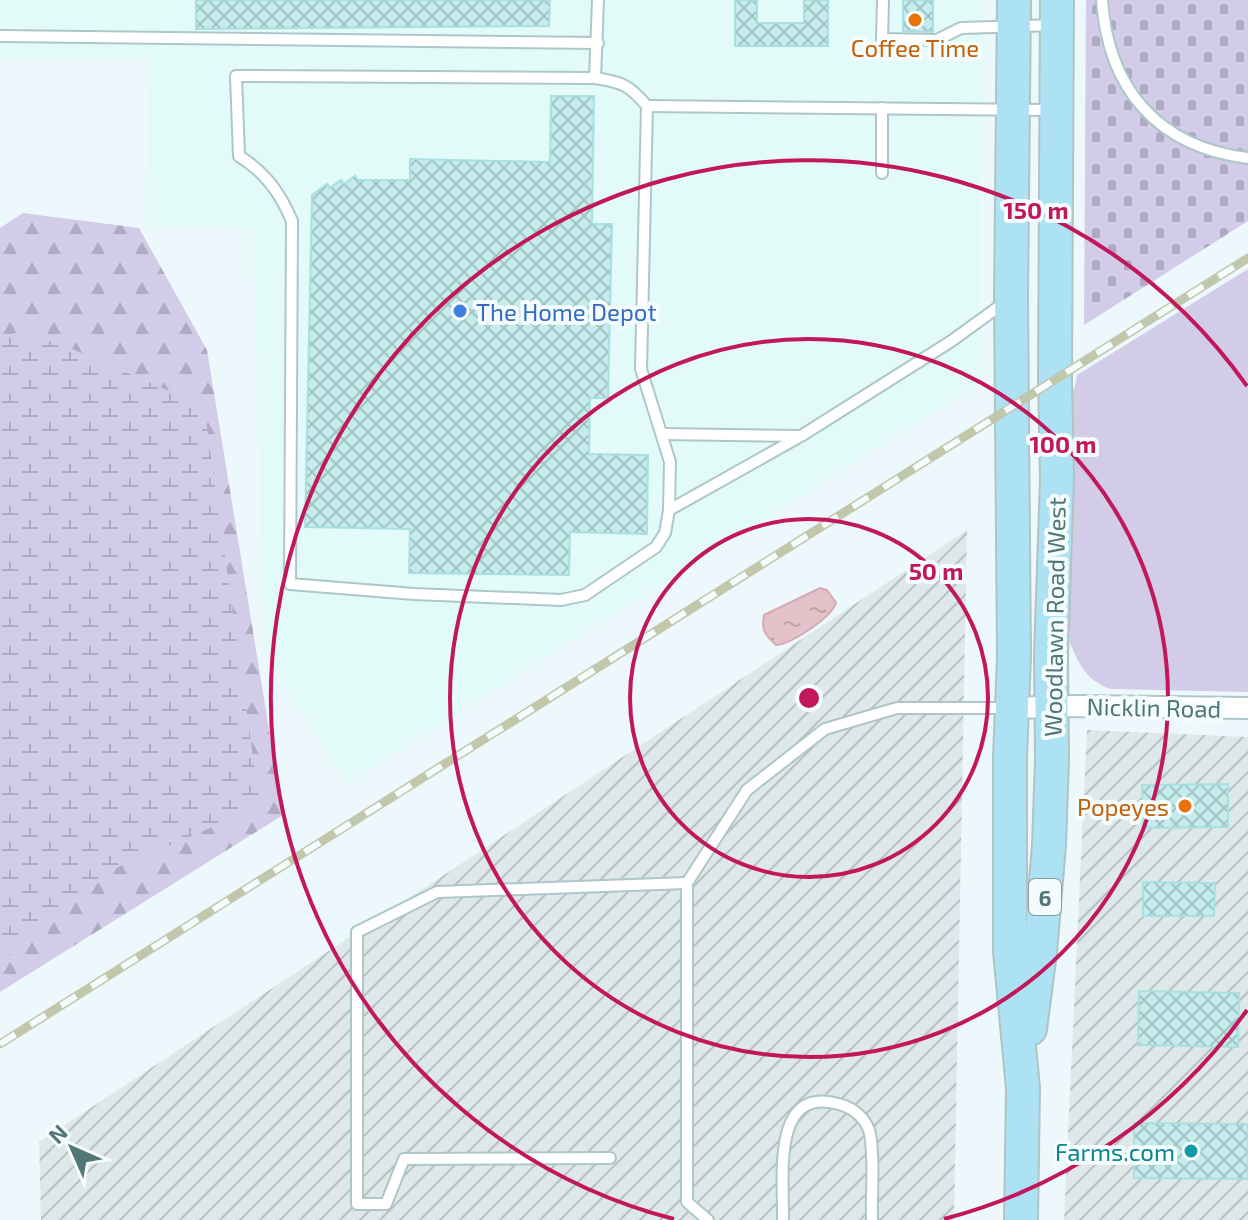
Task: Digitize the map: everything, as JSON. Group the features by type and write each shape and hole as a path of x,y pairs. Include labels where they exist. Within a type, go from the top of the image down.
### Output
{"main road":[{"name":"Woodlawn Road West","path":"1021,1220 1023,1088 1040,952 1049,845 1057,479 1056,12"},
{"name":"Woodlawn Road West","path":"1014,13 1011,298 1014,626 1010,951 1023,1088"}],"street":[{"name":"Nicklin Road","path":"1012,708 1248,708"}],"lane":[{"path":"595,78 598,0"},
{"path":"883,0 882,39 937,40 961,28 1014,13 1056,12"},
{"path":"1102,0 1107,44 1141,109 1158,124 1206,149 1227,156 1248,158"},
{"path":"0,36 598,43"},
{"path":"236,76 595,78 627,85 647,106 641,369 670,462 669,510 665,533 656,547 585,595 573,598 414,594 290,584 292,221 276,190 255,166 239,156 236,76"},
{"path":"647,106 1057,110"},
{"path":"882,108 882,173"},
{"path":"669,510 801,436 937,350 1011,298"},
{"path":"663,434 801,436"},
{"path":"708,1220 687,1202 687,883 747,790 825,729 897,708 1012,708"},
{"path":"610,1158 404,1159 386,1204 357,1204 357,932 437,892 687,883"},
{"path":"783,1220 785,1134 792,1115 820,1101 843,1105 861,1115 870,1132 872,1220"}],"shaded area":[{"path":"0,0 984,0 978,385 346,784 264,651 253,228 145,225 150,59 0,58"},
{"path":"967,530 954,1220 41,1220 39,1142"},
{"path":"1087,730 1248,737 1248,1220 1064,1220"}],"green space":[{"path":"1086,0 1248,0 1248,221 1084,325"},
{"path":"23,213 139,228 207,350 283,815 0,992 0,228"},
{"path":"1248,269 1248,692 1111,689 1085,672 1070,643 1070,393 1075,387 1077,375"},
{"path":"15,333 63,345 204,406 260,807 116,868 0,963 0,336"}],"water":[{"path":"820,588 827,590 836,603 833,609 810,629 776,645 765,632 764,615"}],"building":[{"path":"196,0 550,0 549,26 196,29"},
{"path":"735,0 757,0 757,23 804,23 804,0 828,0 828,46 735,46"},
{"path":"903,0 933,0 933,32 903,31"},
{"name":"The Home Depot","path":"551,96 594,96 592,224 612,224 608,398 590,398 589,454 648,455 647,534 570,532 569,575 409,573 410,529 305,527 312,195 327,184 330,188 341,180 344,184 355,176 358,180 410,180 410,159 550,162"},
{"name":"Popeyes","path":"1228,784 1228,827 1143,828 1142,785"},
{"path":"1143,882 1215,883 1214,916 1143,916"},
{"path":"1139,991 1239,993 1238,1047 1138,1045"},
{"name":"Farms.com","path":"1134,1123 1248,1124 1248,1179 1134,1178"}],"railway":[{"path":"0,1044 1248,258"}],"place":[{"name":"Coffee Time","path":"915,20"},
{"name":"The Home Depot","path":"460,311"},
{"name":"Popeyes","path":"1185,806"},
{"name":"Farms.com","path":"1191,1151"}]}
